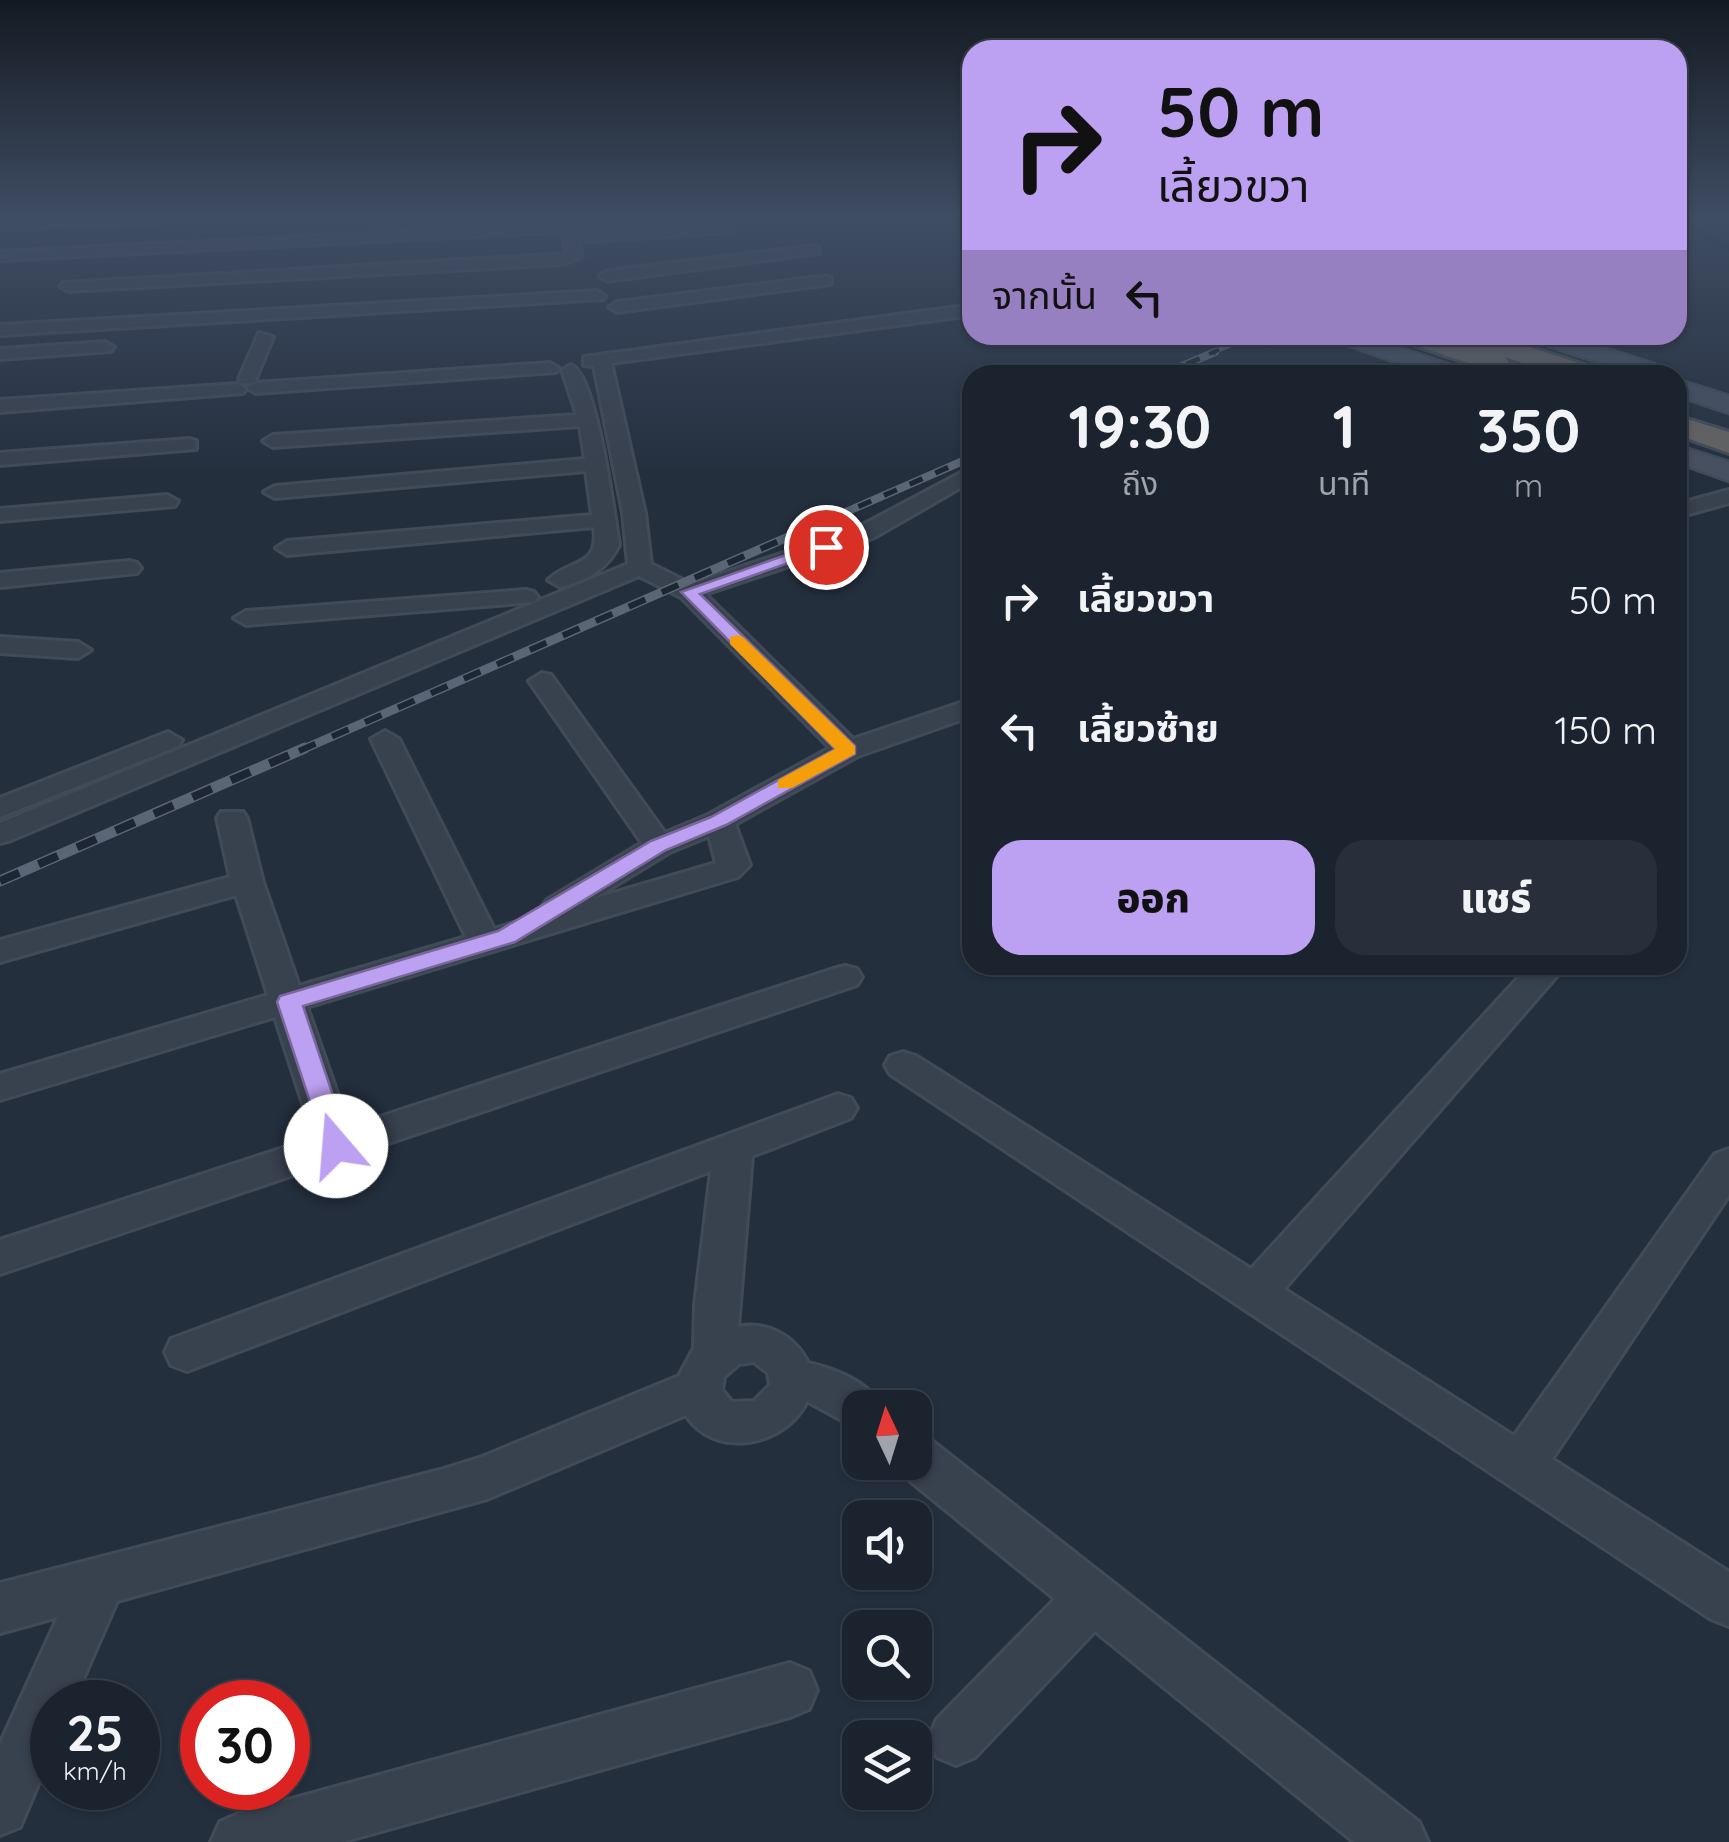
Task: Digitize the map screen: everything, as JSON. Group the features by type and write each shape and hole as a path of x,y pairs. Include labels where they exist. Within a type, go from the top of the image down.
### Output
{"highway":[{"path":"1442,345 1500,365"},
{"path":"1496,345 1556,365"},
{"path":"1687,408 1729,422"},
{"path":"1687,428 1729,443"}],"main road":[{"path":"1370,345 1427,365"},
{"path":"1395,345 1452,365"},
{"path":"1545,345 1606,365"},
{"path":"1570,345 1632,365"},
{"path":"1687,383 1729,396"},
{"path":"1687,391 1729,405"},
{"path":"1687,448 1729,463"},
{"path":"1687,457 1729,472"}],"street":[{"path":"55,307 58,302"},
{"path":"55,307 146,302"},
{"path":"0,330 55,307 146,302"},
{"path":"616,307 657,302"},
{"path":"746,302 767,325"},
{"path":"652,340 767,325 962,311"},
{"path":"0,398 572,364 767,325"},
{"path":"247,384 265,337"},
{"path":"0,354 132,345"},
{"path":"0,808 526,597 604,556 608,545 588,420 572,364"},
{"path":"572,364 634,513 640,567"},
{"path":"0,406 247,384"},
{"path":"273,441 588,420"},
{"path":"0,458 189,445"},
{"path":"275,492 594,464"},
{"path":"689,592 866,532 962,479"},
{"path":"942,490 962,491"},
{"path":"1687,508 1729,496"},
{"path":"0,515 167,500"},
{"path":"288,548 604,520"},
{"path":"0,834 640,567 689,592 848,750"},
{"path":"0,580 129,568"},
{"path":"246,618 526,597"},
{"path":"0,645 78,650"},
{"path":"542,681 659,846"},
{"path":"496,940 659,846 719,821 848,750 962,711"},
{"path":"384,739 496,940"},
{"path":"232,818 247,882 336,1146"},
{"path":"0,1087 727,870 734,865 719,821"},
{"path":"0,950 247,882"},
{"path":"1254,1294 1541,975"},
{"path":"0,1257 845,977"},
{"path":"903,1065 1729,1601"},
{"path":"187,1352 838,1108"},
{"path":"0,1608 456,1488 707,1370 734,1344 754,1342 773,1349 787,1362 792,1378 787,1399 776,1412 744,1424 712,1414 707,1370 732,1148"},
{"path":"1521,1465 1729,1164"},
{"path":"792,1378 824,1386 842,1398"},
{"path":"932,1470 1399,1842"},
{"path":"0,1806 100,1582"},
{"path":"956,1738 1092,1597"},
{"path":"240,1842 790,1690"}],"railway":[{"path":"1209,354 1230,345"},
{"path":"1184,365 1215,352"},
{"path":"807,529 962,461"},
{"path":"299,751 813,526"},
{"path":"0,881 305,748"}],"slow traffic":[{"path":"737,640 848,750 785,784"}],"route":[{"path":"336,1146 289,1002 506,936 659,846 719,821 848,750 689,592 826,547"}]}
